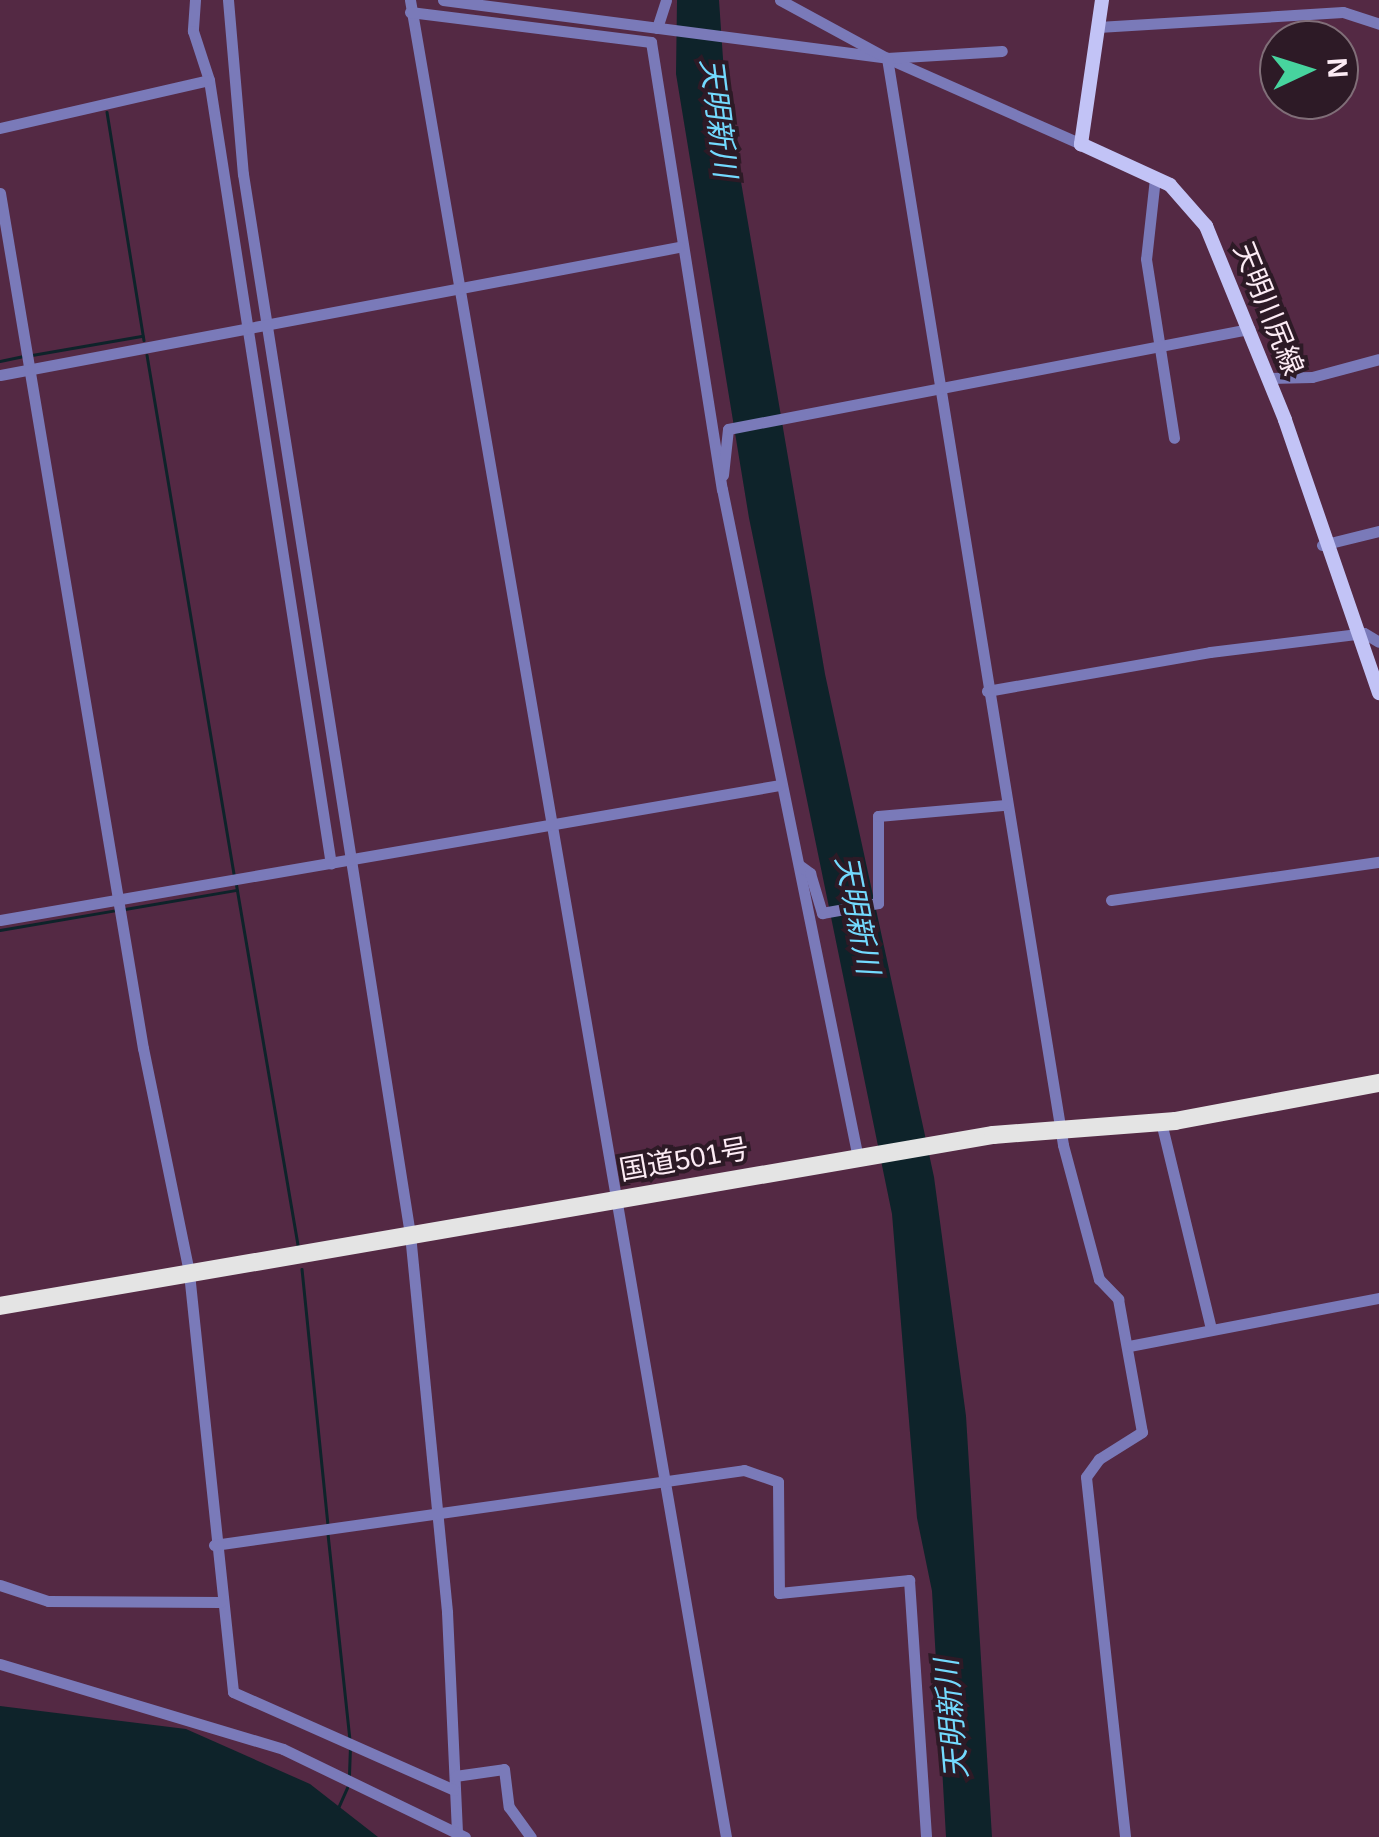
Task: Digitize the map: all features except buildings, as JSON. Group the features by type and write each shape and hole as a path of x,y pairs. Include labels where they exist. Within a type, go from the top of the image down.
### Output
{"highway":[{"name":"国道501号","path":"0,1306 934,1144 1161,1122 1379,1083"}],"main road":[{"path":"1081,144 1102,0"},
{"name":"天明川尻線","path":"1081,144 1156,178 1192,202 1268,378 1322,544 1364,633 1379,693"}],"street":[{"path":"195,0 193,31 209,80 332,864"},
{"path":"228,0 238,140 410,1234 438,1518 454,1790 461,1835"},
{"path":"443,0 888,58 1002,52"},
{"path":"662,28 666,0"},
{"path":"780,0 888,58 1081,144"},
{"path":"726,1837 462,289 410,6 651,42 679,248 722,489 780,785 862,1158"},
{"path":"1098,27 1343,12 1379,24"},
{"path":"888,58 1004,805 1062,1129 1099,1279 1118,1299 1142,1432 1099,1459 1086,1477 1125,1837"},
{"path":"0,128 209,80"},
{"path":"1156,178 1146,258 1174,438"},
{"path":"0,192 120,900 188,1273 220,1602 233,1692 454,1790"},
{"path":"0,375 266,322 679,248"},
{"path":"722,489 728,428 938,393 1249,329"},
{"path":"1268,378 1312,377 1379,359"},
{"path":"1322,544 1379,531"},
{"path":"987,692 1364,633 1379,642"},
{"path":"0,920 780,785"},
{"path":"799,865 810,873 822,913 878,902 878,816 1004,805"},
{"path":"1112,900 1379,862"},
{"path":"1161,1122 1211,1330"},
{"path":"1129,1346 1379,1298"},
{"path":"214,1545 438,1518 744,1470 778,1482 779,1594 909,1580 926,1837"},
{"path":"1,1582 48,1601 220,1602"},
{"path":"0,1664 283,1749 461,1835"},
{"path":"455,1776 504,1769 509,1807 530,1837"}],"water":[{"name":"天明新川","path":"677,0 719,0 725,88 825,674 934,1177 966,1416 992,1837 946,1837 932,1591 917,1518 892,1214 749,518 676,74"},
{"path":"0,1706 186,1729 310,1784 378,1837 0,1837"}],"waterway":[{"path":"107,112 144,340"},
{"path":"32,355 142,336"},
{"path":"147,355 234,874"},
{"path":"0,361 24,356"},
{"path":"236,882 298,1245"},
{"path":"125,909 236,890"},
{"path":"0,930 117,910"},
{"path":"302,1269 328,1526"},
{"path":"328,1534 350,1740"},
{"path":"349,1775 350,1748"},
{"path":"338,1808 347,1788"}]}
